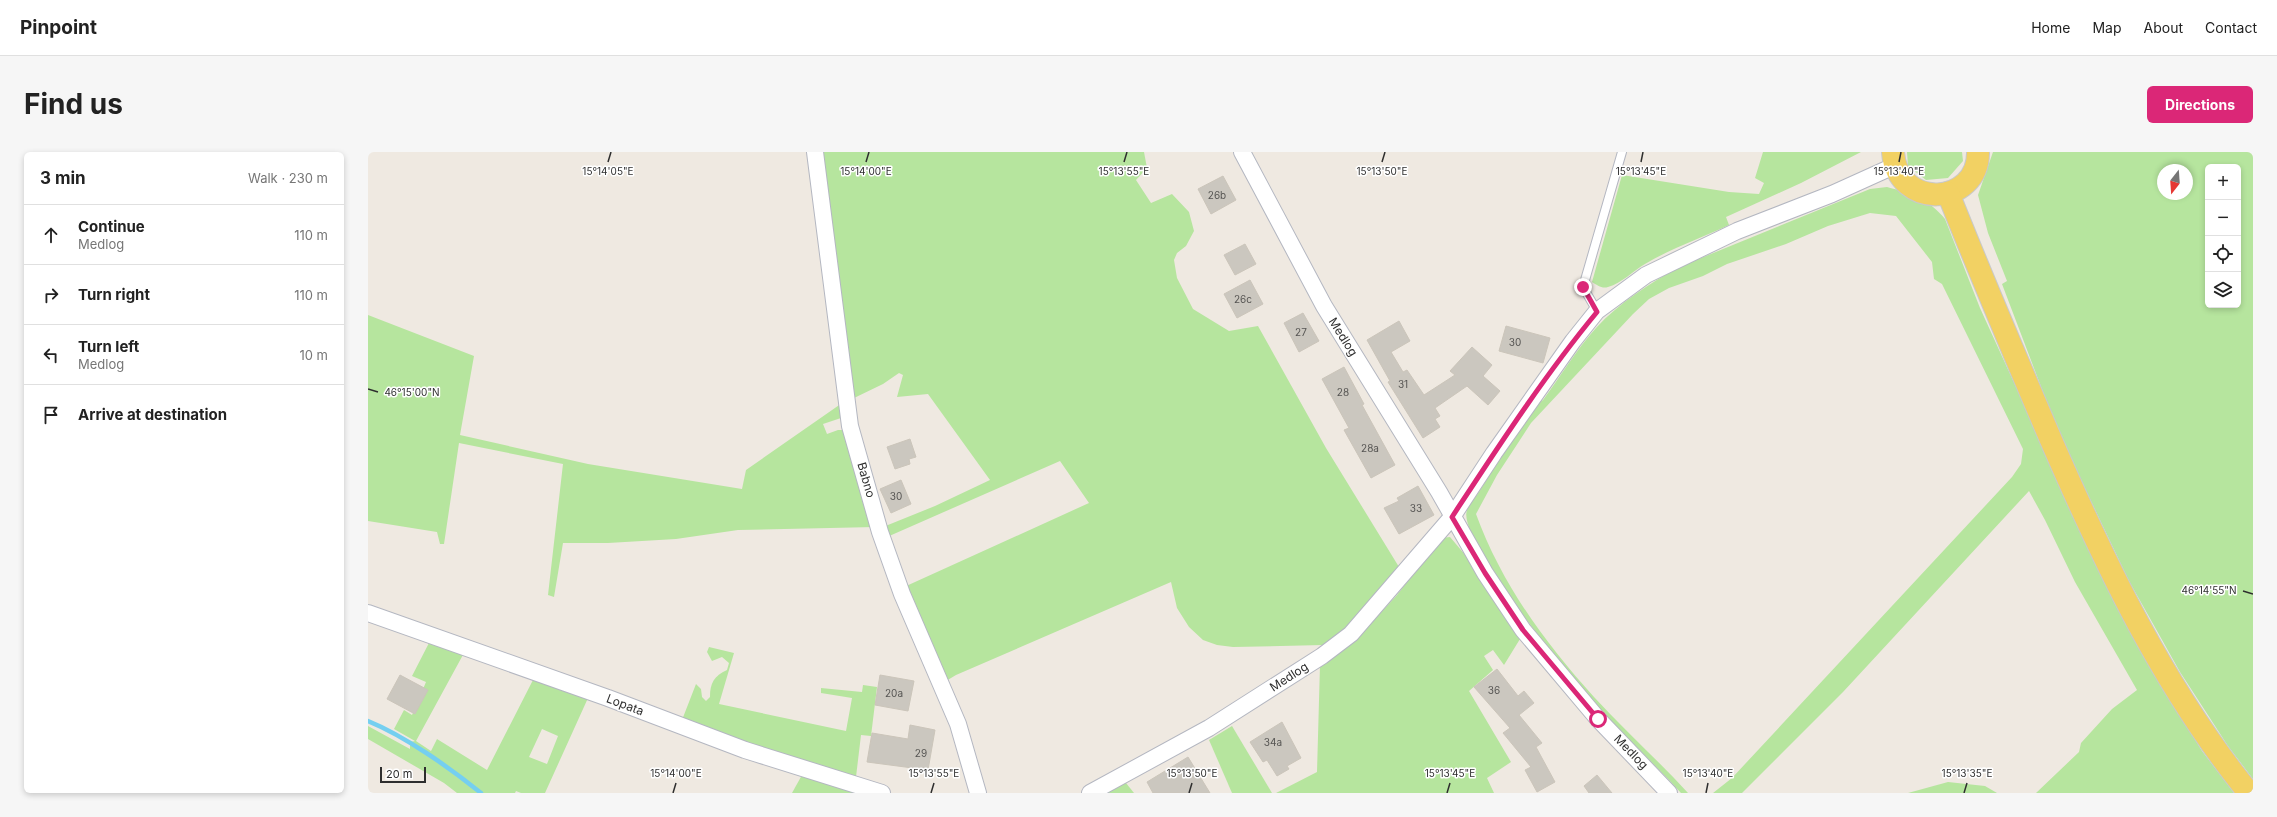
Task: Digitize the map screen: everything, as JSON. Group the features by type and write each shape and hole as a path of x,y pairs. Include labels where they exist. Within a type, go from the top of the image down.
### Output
{"main road":[{"path":"1894,159 1904,181 1917,191 1933,195 1948,193 1961,186 1970,177 1976,165 1978,152"},
{"path":"1948,193 2001,324 2115,581 2166,674 2234,775 2249,793"}],"street":[{"name":"Babno","path":"815,152 850,426 880,532 917,631 958,724 978,793"},
{"name":"Medlog","path":"1242,152 1324,306 1485,573 1523,630 1598,719 1669,793"},
{"path":"1452,517 1494,452 1573,341 1597,312 1646,275 1737,231 1832,194 1894,159"},
{"name":"Medlog","path":"1090,793 1209,728 1322,656 1351,634 1452,517"},
{"name":"Lopata","path":"368,613 608,698 745,750 882,793"}],"lane":[{"path":"1597,312 1583,287 1622,152"}],"green space":[{"path":"818,152 1144,152 1147,168 1136,180 1151,203 1172,194 1189,212 1194,231 1186,246 1177,253 1174,260 1177,278 1193,309 1229,331 1258,326 1326,448 1399,567 1354,625 1323,645 1233,647 1217,645 1203,640 1189,627 1177,608 1171,582 956,675 946,681 904,587 1089,503 1060,461 887,537 883,527 935,506 990,480 928,394 897,397 903,375 899,373 883,384 852,399"},
{"path":"1763,152 1861,152 1801,183 1726,217 1729,225 1655,258 1623,280 1613,285 1604,287 1592,282 1622,175 1729,192 1759,194 1764,183 1755,178"},
{"path":"1907,152 1962,152 1963,161 1948,178 1926,180 1908,166"},
{"path":"1993,152 2253,152 2253,779 2228,746 2180,672 2129,581 2059,434 2002,284 2007,281 1988,233 1978,195"},
{"path":"1887,187 1919,198 1933,207 1945,219 1980,308 2115,604 2151,668 2202,751 2234,793 2036,793 2079,752 2081,743 2112,709 2137,690 2075,582 2029,491 1843,692 1742,793 1713,793 1732,778 2012,477 2021,464 2023,449 1942,284 1934,279 1932,262 1896,216 1870,213 1828,226 1786,244 1727,264 1703,276 1669,288 1649,299 1633,314 1531,423 1497,475 1476,514 1486,539 1511,588 1542,634 1594,697 1688,793 1681,793 1602,712 1579,686 1516,606 1478,548 1468,525 1467,510 1469,505 1537,404 1543,400 1589,336 1615,310 1646,287 1679,267 1870,189"},
{"path":"368,315 474,356 460,435 588,464 742,489 746,470 845,401 841,418 823,424 827,434 838,430 846,430 875,527 738,530 676,539 608,543 563,543 554,597 548,595 563,464 459,443 444,544 440,544 437,532 368,521"},
{"path":"1450,537 1472,563 1520,639 1504,665 1493,650 1484,656 1493,670 1469,691 1511,762 1487,778 1494,793 1276,793 1317,772 1320,665 1364,631 1397,595 1441,538"},
{"path":"430,641 464,653 416,741 431,751 437,739 487,770 534,678 588,698 545,793 521,793 516,791 515,793 457,793 444,783 368,739 368,726 410,749 410,742 415,741 394,729 404,710 412,715 426,682 412,676","holes":["542,729 558,736 547,764 529,757"]},
{"path":"709,647 734,653 719,704 846,731 852,698 821,693 821,688 862,692 863,685 877,687 871,736 861,735 856,777 729,738 682,720 696,684 701,689 702,697 706,701 710,697 712,684 716,677 727,670 729,663 722,657 712,661 707,652"},
{"path":"1232,726 1272,793 1232,793 1209,740"},
{"path":"802,775 856,793 792,793"},
{"path":"1948,782 1985,786 1997,793 1908,793"},
{"path":"1126,783 1134,793 1105,793"}],"building":[{"path":"1223,176 1236,200 1211,214 1198,189"},
{"path":"1245,244 1256,264 1235,275 1224,255"},
{"path":"1250,280 1263,304 1237,318 1224,294"},
{"path":"1303,313 1319,341 1299,352 1284,323"},
{"path":"1399,321 1410,341 1391,352 1403,372 1407,370 1424,395 1455,375 1450,371 1472,347 1492,365 1483,376 1500,391 1488,405 1467,386 1435,408 1440,416 1435,419 1440,427 1423,438 1388,382 1390,381 1367,340"},
{"path":"1506,326 1550,338 1543,363 1499,351"},
{"path":"1344,367 1364,404 1362,405 1395,465 1371,478 1344,430 1349,428 1322,379"},
{"path":"910,439 916,457 909,459 910,464 895,469 887,447"},
{"path":"901,480 911,504 891,513 880,489"},
{"path":"1418,486 1434,515 1399,534 1384,508 1399,501 1397,498"},
{"path":"1497,669 1518,696 1524,691 1534,703 1519,715 1542,743 1536,747 1555,782 1537,792 1525,770 1531,767 1503,733 1510,728 1474,687"},
{"path":"400,675 428,690 415,714 387,699"},
{"path":"880,675 914,681 908,711 875,705"},
{"path":"1282,722 1301,758 1287,766 1289,769 1277,776 1267,760 1263,762 1250,742"},
{"path":"910,725 935,730 928,770 867,762 872,733 908,739"},
{"path":"1188,757 1210,793 1153,793 1147,782"},
{"path":"1597,775 1612,793 1589,793 1584,786"}],"waterway":[{"path":"368,721 397,735 427,753 481,793"}],"route":[{"path":"1583,287 1597,312 1573,341 1494,452 1452,517 1485,573 1523,630 1598,719"}]}
